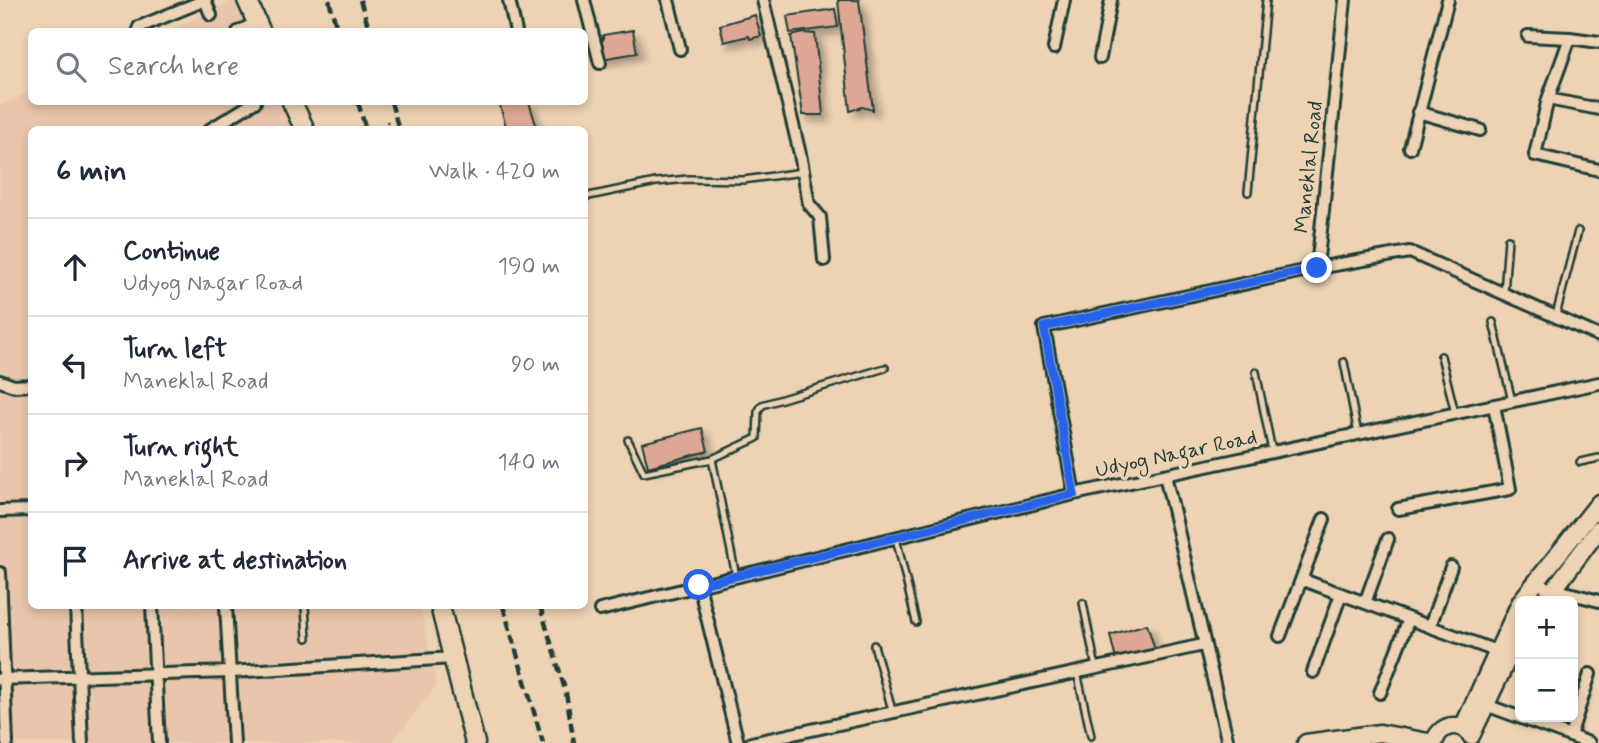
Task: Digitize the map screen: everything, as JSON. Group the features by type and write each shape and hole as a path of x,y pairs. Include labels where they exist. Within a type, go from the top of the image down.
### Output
{"highway":[{"path":"247,0 259,27"},
{"path":"293,105 303,126"},
{"path":"441,609 475,743"}],"main road":[{"path":"1526,596 1599,503"},
{"path":"1549,595 1599,530"},
{"path":"1469,735 1496,651 1515,614"},
{"path":"1469,735 1515,644"},
{"path":"1306,743 1370,739 1430,743 1445,728 1469,735"}],"street":[{"path":"139,27 205,0 211,15"},
{"path":"509,0 515,28"},
{"path":"584,0 600,63"},
{"path":"668,0 680,49"},
{"path":"763,0 804,172 809,204 820,217 824,260"},
{"path":"1054,48 1064,0"},
{"path":"1100,58 1111,0"},
{"name":"Maneklal Road","path":"1317,268 1345,0"},
{"path":"1410,148 1448,0"},
{"path":"1528,36 1599,42"},
{"path":"1570,38 1548,99 1535,155 1599,170"},
{"path":"1548,99 1599,109"},
{"path":"216,126 251,105"},
{"path":"1418,113 1480,130"},
{"path":"1074,494 1044,327 1317,268 1410,252 1599,336"},
{"path":"0,381 14,386 28,385"},
{"name":"Udyog Nagar Road","path":"600,610 1074,494 1599,383"},
{"path":"1398,509 1510,489 1494,405"},
{"path":"1165,475 1228,743"},
{"path":"0,511 28,510"},
{"path":"1280,636 1324,519"},
{"path":"1366,603 1388,540"},
{"path":"1430,626 1451,567"},
{"path":"0,573 7,743"},
{"path":"1303,580 1496,651"},
{"path":"1535,584 1549,595 1599,601"},
{"path":"699,585 738,743"},
{"path":"1313,673 1341,594"},
{"path":"76,609 82,743"},
{"path":"152,609 159,743"},
{"path":"226,609 234,743"},
{"path":"1380,693 1409,619"},
{"path":"751,743 773,741 892,710 1203,645"},
{"path":"3,679 230,672 453,658"},
{"path":"1570,736 1590,674"},
{"path":"1486,705 1589,743"}],"lane":[{"path":"1248,192 1266,0"},
{"path":"588,196 688,178 743,180 804,172"},
{"path":"1556,315 1578,231"},
{"path":"1504,293 1508,239"},
{"path":"1493,322 1512,401"},
{"path":"1441,356 1455,413"},
{"path":"1344,362 1358,434"},
{"path":"628,440 644,473 712,459 754,441 762,405 885,368"},
{"path":"1256,372 1273,452"},
{"path":"1580,462 1599,458"},
{"path":"712,459 736,576"},
{"path":"896,538 916,622"},
{"path":"1083,603 1096,668"},
{"path":"305,609 307,638"},
{"path":"874,645 892,710"},
{"path":"1077,672 1091,736"}],"path":[{"path":"387,121 389,126"}],"shaded area":[{"path":"235,0 249,28 174,28"},
{"path":"28,92 28,105 282,105 292,126 28,126 28,609 422,609 436,686 391,743 0,743 0,106"}],"building":[{"path":"838,0 859,0 873,110 862,107 850,111"},
{"path":"835,9 838,27 790,33 787,16"},
{"path":"755,15 761,36 724,42 720,25"},
{"path":"633,30 637,53 601,59 598,41 603,40 603,35"},
{"path":"815,34 823,115 803,115 791,36"},
{"path":"500,105 530,105 536,126 506,126"},
{"path":"702,428 708,451 648,467 642,443"},
{"path":"1147,624 1155,650 1116,660 1110,635"},
{"path":"1578,681 1584,683 1578,702"}],"railway":[{"path":"329,0 337,28"},
{"path":"360,0 369,28"},
{"path":"359,105 365,126"},
{"path":"392,105 398,126"},
{"path":"504,609 543,743"},
{"path":"541,609 566,693 574,743"}],"route":[{"path":"699,585 1074,494 1044,327 1317,268"}]}
